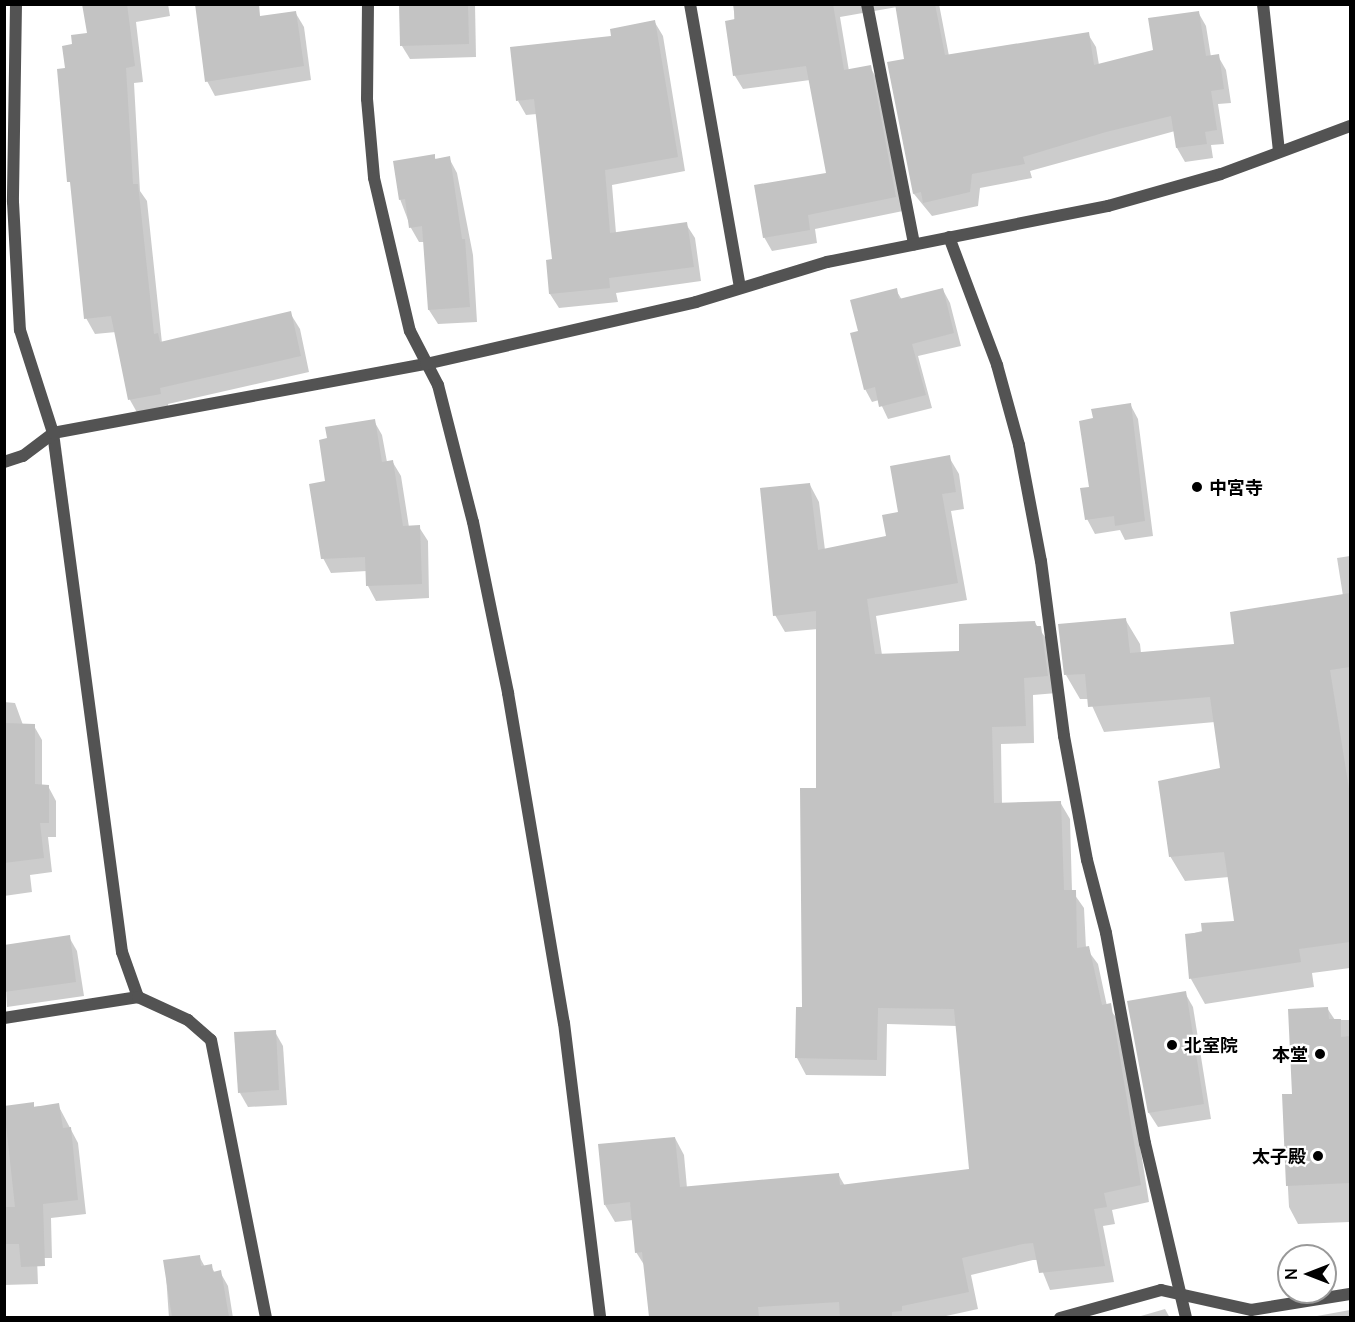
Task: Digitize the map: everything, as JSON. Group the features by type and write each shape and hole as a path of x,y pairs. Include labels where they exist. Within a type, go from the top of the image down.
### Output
{"street":[{"path":"16,4 13,202 21,330 53,433 122,952 138,997"},
{"path":"368,4 367,99 374,178 410,331 438,385 473,522 508,693 564,1023 600,1317"},
{"path":"690,4 740,288"},
{"path":"867,4 914,244"},
{"path":"1263,4 1279,151"},
{"path":"4,462 23,456 53,433 426,364 696,302 827,262 1108,206 1221,174 1350,126"},
{"path":"949,237 982,321 1019,445 1041,561 1068,759 1178,1294 1186,1317"},
{"path":"4,1018 138,997 188,1020 211,1040 266,1317"},
{"path":"1060,1317 1161,1290 1251,1310 1350,1293"}],"building":[{"path":"82,4 127,4 135,66 126,68 133,184 138,184 154,334 158,333 160,342 291,311 301,356 160,388 161,394 128,400 111,316 84,319 70,182 67,182 57,69 65,68 62,46 72,44 71,35 87,33"},
{"path":"195,4 259,4 260,16 296,11 304,66 205,82"},
{"path":"399,4 468,4 469,44 400,46"},
{"path":"733,4 833,4 844,70 871,65 896,197 808,215 810,230 763,238 754,185 826,173 806,66 733,76 725,21 735,19"},
{"path":"895,4 935,4 945,55 1089,32 1094,65 1153,50 1148,18 1199,11 1206,56 1219,54 1224,89 1211,91 1217,130 1205,132 1207,144 1176,148 1171,116 1106,132 1023,157 1025,164 972,174 970,192 923,203 921,192 913,194 887,62 904,59"},
{"path":"655,20 678,157 605,170 610,233 687,222 694,267 609,278 610,288 549,294 546,260 552,259 534,99 516,101 510,47 611,36 610,29"},
{"path":"435,154 435,159 450,156 462,239 465,239 470,307 428,310 422,226 409,228 405,199 399,200 393,161"},
{"path":"897,288 899,299 943,288 954,333 912,344 926,395 879,407 875,387 864,390 850,333 858,331 850,300"},
{"path":"1131,403 1145,521 1115,526 1114,516 1085,520 1080,488 1089,487 1079,421 1093,418 1091,409"},
{"path":"375,419 382,462 393,460 403,526 420,525 422,584 366,586 365,557 321,559 309,484 325,481 319,440 327,438 325,427"},
{"path":"950,455 956,492 942,494 958,583 867,599 875,654 959,651 959,624 1035,621 1036,626 1041,626 1048,676 1024,678 1026,726 992,727 994,803 1061,801 1064,890 1076,890 1077,948 1089,946 1102,1005 1111,1003 1141,1185 1104,1193 1107,1207 1094,1209 1105,1266 1039,1273 1033,1243 1023,1244 962,1258 969,1292 902,1306 902,1311 892,1312 892,1317 840,1317 839,1302 758,1307 759,1317 649,1317 642,1252 635,1253 630,1202 604,1205 598,1144 675,1137 680,1187 839,1173 840,1185 969,1169 954,1009 878,1008 877,1060 795,1058 796,1007 802,1007 800,788 816,788 816,611 773,616 760,488 810,483 818,550 886,536 882,515 898,512 890,466"},
{"path":"1350,593 1350,667 1330,670 1350,795 1350,942 1299,949 1301,962 1189,979 1185,934 1202,932 1201,923 1234,921 1224,852 1169,857 1158,781 1220,768 1210,697 1088,707 1085,674 1064,675 1058,624 1126,618 1130,653 1234,644 1230,612"},
{"path":"4,723 35,724 35,784 49,785 49,823 40,823 44,858 4,863"},
{"path":"70,935 76,982 4,992 4,945"},
{"name":"北室院","path":"1186,991 1204,1104 1148,1113 1127,1001"},
{"path":"1328,1007 1329,1019 1341,1019 1341,1037 1350,1036 1350,1183 1286,1186 1282,1094 1292,1094 1288,1009"},
{"path":"276,1030 279,1090 238,1093 234,1032"},
{"path":"34,1102 34,1107 59,1103 63,1128 71,1127 78,1200 43,1204 45,1266 21,1267 19,1244 4,1244 4,1207 15,1207 4,1106"},
{"path":"200,1255 201,1266 212,1264 213,1272 221,1270 229,1317 172,1317 163,1260"}],"place":[{"name":"中宮寺","path":"1197,487"},
{"name":"北室院","path":"1172,1045"},
{"name":"本堂","path":"1320,1054"},
{"name":"太子殿","path":"1318,1156"}]}
